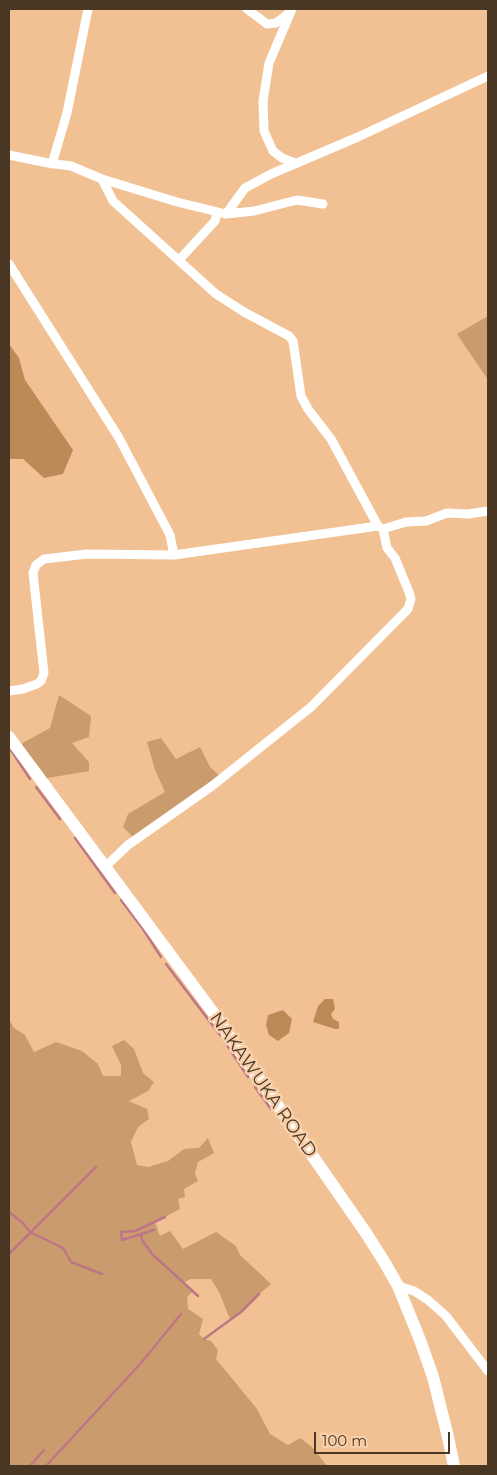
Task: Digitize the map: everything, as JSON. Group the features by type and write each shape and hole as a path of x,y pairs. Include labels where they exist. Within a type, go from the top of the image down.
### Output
{"main road":[{"name":"NAKAWUKA ROAD","path":"9,737 219,1021 366,1233 398,1286 420,1340 433,1377 454,1466"}],"street":[{"path":"52,164 67,113 88,9"},
{"path":"247,9 267,24 276,23 292,10"},
{"path":"292,10 268,63 263,101 264,131 273,151 282,158 295,163"},
{"path":"179,260 245,188 275,172 358,137 488,76"},
{"path":"9,155 71,166 102,180 177,202 221,212 254,211 297,200 323,204"},
{"path":"275,172 279,162 278,155"},
{"path":"102,180 113,200 216,294 244,312 289,336 293,341 301,396 308,409 331,439 381,528 387,548 395,558 410,599 408,609 311,707 212,786 128,845 105,867"},
{"path":"9,264 118,438 170,535 174,555"},
{"path":"9,690 22,689 36,684 43,678 44,673 32,574 38,564 44,559 87,554 174,555 381,528 406,522 426,521 447,514 468,514 488,511"},
{"path":"398,1286 414,1291 428,1300 446,1316 488,1371"}],"shaded area":[{"path":"488,316 488,380 457,334"},
{"path":"9,344 19,358 25,380 73,450 63,474 44,478 23,459 9,459"},
{"path":"59,695 91,716 89,737 72,743 89,762 89,771 42,779 19,745 50,728"},
{"path":"161,738 176,759 200,747 210,767 221,777 134,838 123,827 128,814 165,792 155,770 147,742"},
{"path":"325,999 333,999 335,1009 331,1014 333,1019 339,1022 339,1029 313,1022 318,1006"},
{"path":"283,1010 292,1019 289,1033 278,1041 269,1035 266,1025 268,1015"},
{"path":"9,1019 14,1028 25,1035 34,1052 56,1042 82,1051 98,1064 103,1076 121,1076 121,1065 112,1046 124,1040 134,1049 143,1073 154,1082 148,1091 129,1101 147,1109 149,1119 138,1127 131,1142 137,1165 148,1167 168,1161 184,1149 199,1148 208,1138 214,1153 198,1162 195,1173 198,1181 184,1189 185,1197 178,1199 180,1209 155,1222 160,1236 170,1231 183,1249 216,1232 236,1246 240,1255 271,1284 241,1312 230,1319 219,1292 211,1279 191,1279 184,1282 193,1291 187,1297 188,1309 203,1319 199,1334 204,1339 211,1341 218,1350 216,1359 257,1409 270,1434 288,1445 300,1438 312,1447 327,1466 9,1466"}],"waterway":[{"path":"9,747 30,779"},
{"path":"36,787 60,819"},
{"path":"75,838 115,893"},
{"path":"121,900 161,957"},
{"path":"166,964 220,1035"},
{"path":"225,1042 248,1077"},
{"path":"255,1087 271,1109"},
{"path":"9,1254 96,1167"},
{"path":"9,1212 23,1223 30,1232 63,1248 71,1262 102,1274"},
{"path":"154,1230 122,1240 121,1232 135,1231 165,1217"},
{"path":"141,1235 142,1240 152,1254 198,1296"},
{"path":"204,1339 241,1312 259,1294"},
{"path":"46,1466 141,1363 181,1314"},
{"path":"30,1466 44,1450"}]}
